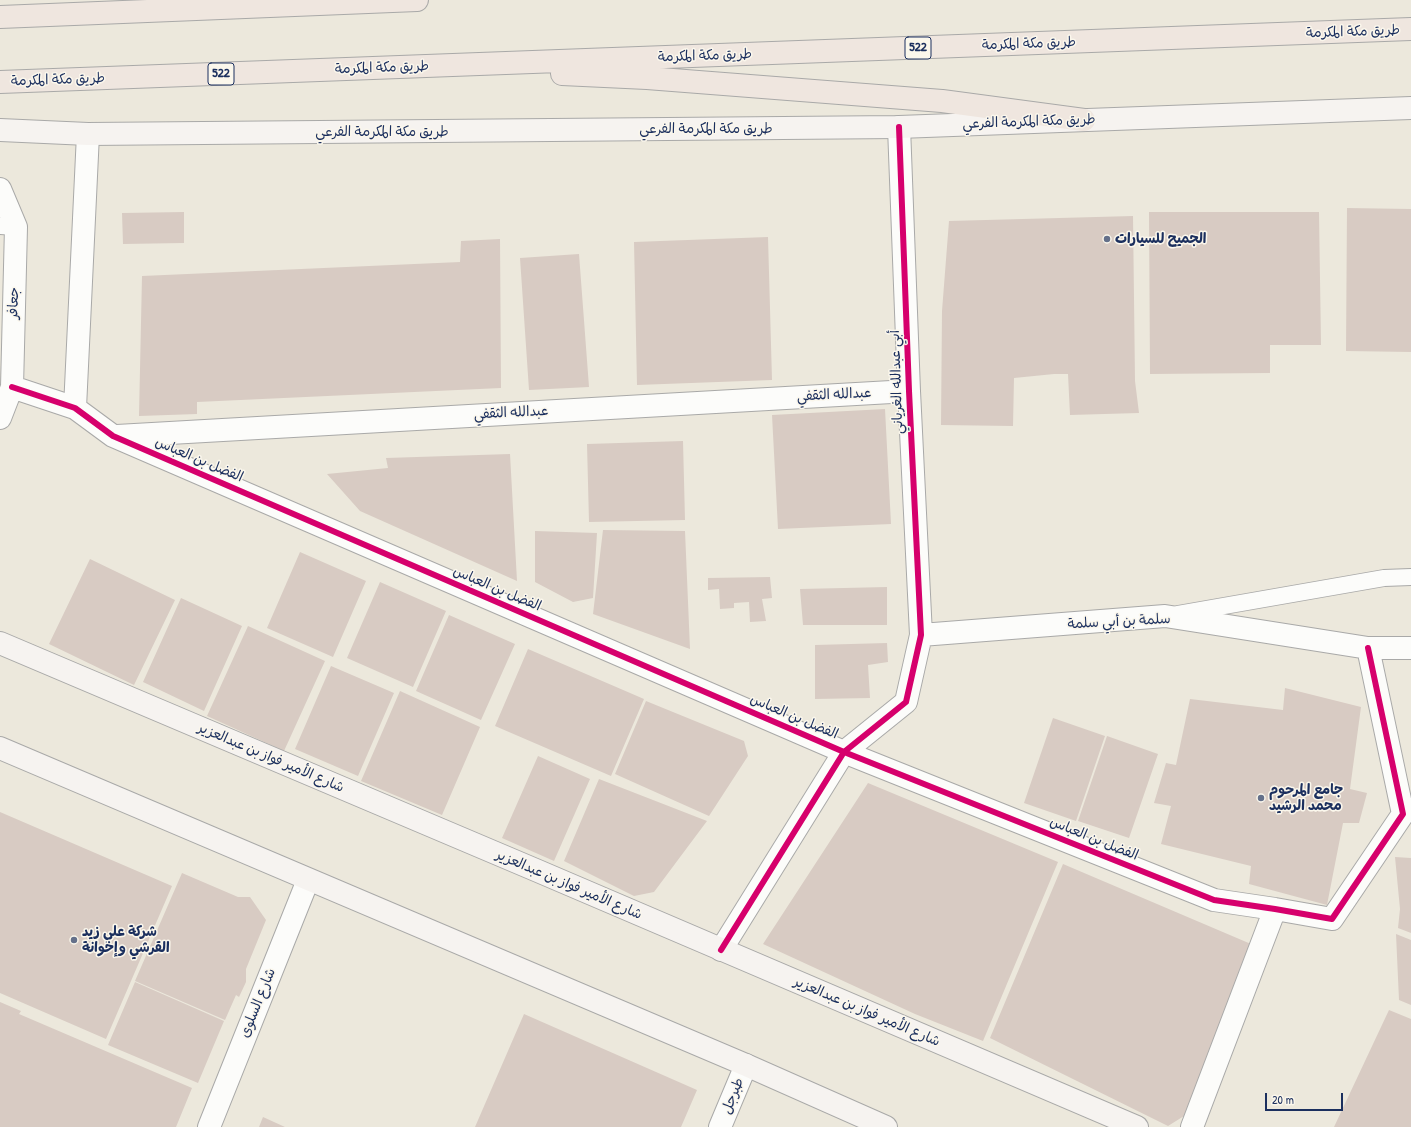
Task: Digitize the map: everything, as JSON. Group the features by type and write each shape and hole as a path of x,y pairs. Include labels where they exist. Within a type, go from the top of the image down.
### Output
{"highway":[{"path":"4,16 417,0"},
{"name":"طريق مكة المكرمة","path":"8,82 1411,29"},
{"path":"425,66 647,78 935,100 1084,120"}],"main road":[{"name":"طريق مكة المكرمة الفرعي","path":"0,130 88,134 899,127 1411,108"},
{"name":"شارع الأمير فواز بن عبدالعزير","path":"0,643 1137,1127"},
{"path":"0,748 746,1065 886,1127"}],"street":[{"name":"أبي عبدالله الغرياني","path":"721,950 844,752 906,702 921,635 909,391 899,127"},
{"path":"75,408 88,134"},
{"name":"جعافر","path":"0,189 8,227 12,387 0,418"},
{"name":"الفضل بن العباس","path":"12,387 75,408 113,436 844,752 1214,900 1332,919 1407,814 1368,648"},
{"name":"عبدالله الثقفي","path":"113,436 909,391"},
{"name":"سلمة بن أبي سلمة","path":"921,635 1165,616 1368,648 1411,648"},
{"name":"شارع السلوى","path":"209,1127 308,880"},
{"path":"1192,1127 1275,909"},
{"name":"طبرجل","path":"720,1127 746,1065"}],"lane":[{"path":"1165,616 1384,578 1411,577"}],"building":[{"path":"1347,208 1411,209 1411,352 1346,351"},
{"path":"184,212 184,243 123,244 122,213"},
{"path":"1149,212 1319,212 1321,345 1270,345 1270,373 1150,374"},
{"path":"1133,216 1135,381 1139,413 1070,415 1068,374 1054,374 1014,378 1013,426 941,425 942,311 949,221"},
{"path":"768,237 772,380 637,385 634,242"},
{"path":"500,239 501,388 197,402 197,414 139,416 142,276 460,262 461,241"},
{"path":"579,254 589,387 529,390 520,258"},
{"path":"885,409 891,524 778,529 772,415"},
{"path":"683,441 685,520 589,522 587,444"},
{"path":"510,454 517,581 360,511 327,474 388,468 386,458"},
{"path":"603,530 685,531 690,649 593,614"},
{"path":"535,531 597,533 593,598 573,602 535,582"},
{"path":"300,552 366,581 333,657 267,628"},
{"path":"90,559 175,600 134,685 49,644"},
{"path":"770,577 772,598 762,599 766,621 750,622 749,602 734,603 734,608 720,609 719,589 708,590 708,578"},
{"path":"380,582 446,611 413,687 347,658"},
{"path":"887,587 887,625 803,625 800,589"},
{"path":"181,598 242,626 204,711 143,682"},
{"path":"449,615 515,644 481,720 416,691"},
{"path":"248,626 325,661 284,751 207,716"},
{"path":"887,643 888,662 868,665 870,698 815,699 815,645"},
{"path":"528,649 644,699 611,776 495,726"},
{"path":"331,666 394,693 358,776 295,749"},
{"name":"جامع المرحوم محمد الرشيد","path":"1285,688 1361,707 1350,789 1367,793 1359,823 1343,823 1327,905 1249,884 1251,866 1161,844 1171,806 1154,803 1166,763 1176,765 1190,699 1283,710"},
{"path":"400,691 480,727 442,815 361,781"},
{"path":"646,701 744,741 748,756 709,816 615,774"},
{"path":"1053,718 1105,736 1076,821 1024,803"},
{"path":"1107,736 1158,754 1129,838 1078,821"},
{"path":"538,756 590,779 554,861 502,838"},
{"path":"599,779 707,821 654,892 634,896 564,861"},
{"path":"868,783 1058,862 983,1041 915,1014 763,944"},
{"name":"شركة علي زيد القرشي وإخوانة","path":"0,812 172,886 106,1039 0,993"},
{"path":"1395,857 1411,858 1411,933 1398,928 1400,909"},
{"path":"1063,864 1251,944 1184,1116 1168,1126 990,1038"},
{"path":"182,873 238,897 250,897 266,920 246,969 246,982 239,997 236,995 225,1020 135,981"},
{"path":"1396,934 1411,940 1411,1005 1399,1000"},
{"path":"135,982 224,1021 198,1083 108,1045"},
{"path":"0,1002 21,1011 19,1014 192,1088 176,1127 0,1127"},
{"path":"1389,1010 1411,1019 1411,1127 1334,1127"},
{"path":"524,1014 697,1090 681,1127 475,1127"},
{"path":"263,1117 285,1127 259,1127"}],"cycle path":[{"path":"721,950 844,752 906,702 921,635 909,391 899,127"},
{"path":"12,387 75,408 113,436 844,752 1214,900 1332,919 1403,814 1368,648"}],"place":[{"name":"الجميح للسيارات","path":"1107,239"},
{"name":"جامع المرحوم محمد الرشيد","path":"1261,798"},
{"name":"شركة علي زيد القرشي وإخوانة","path":"74,940"}]}
